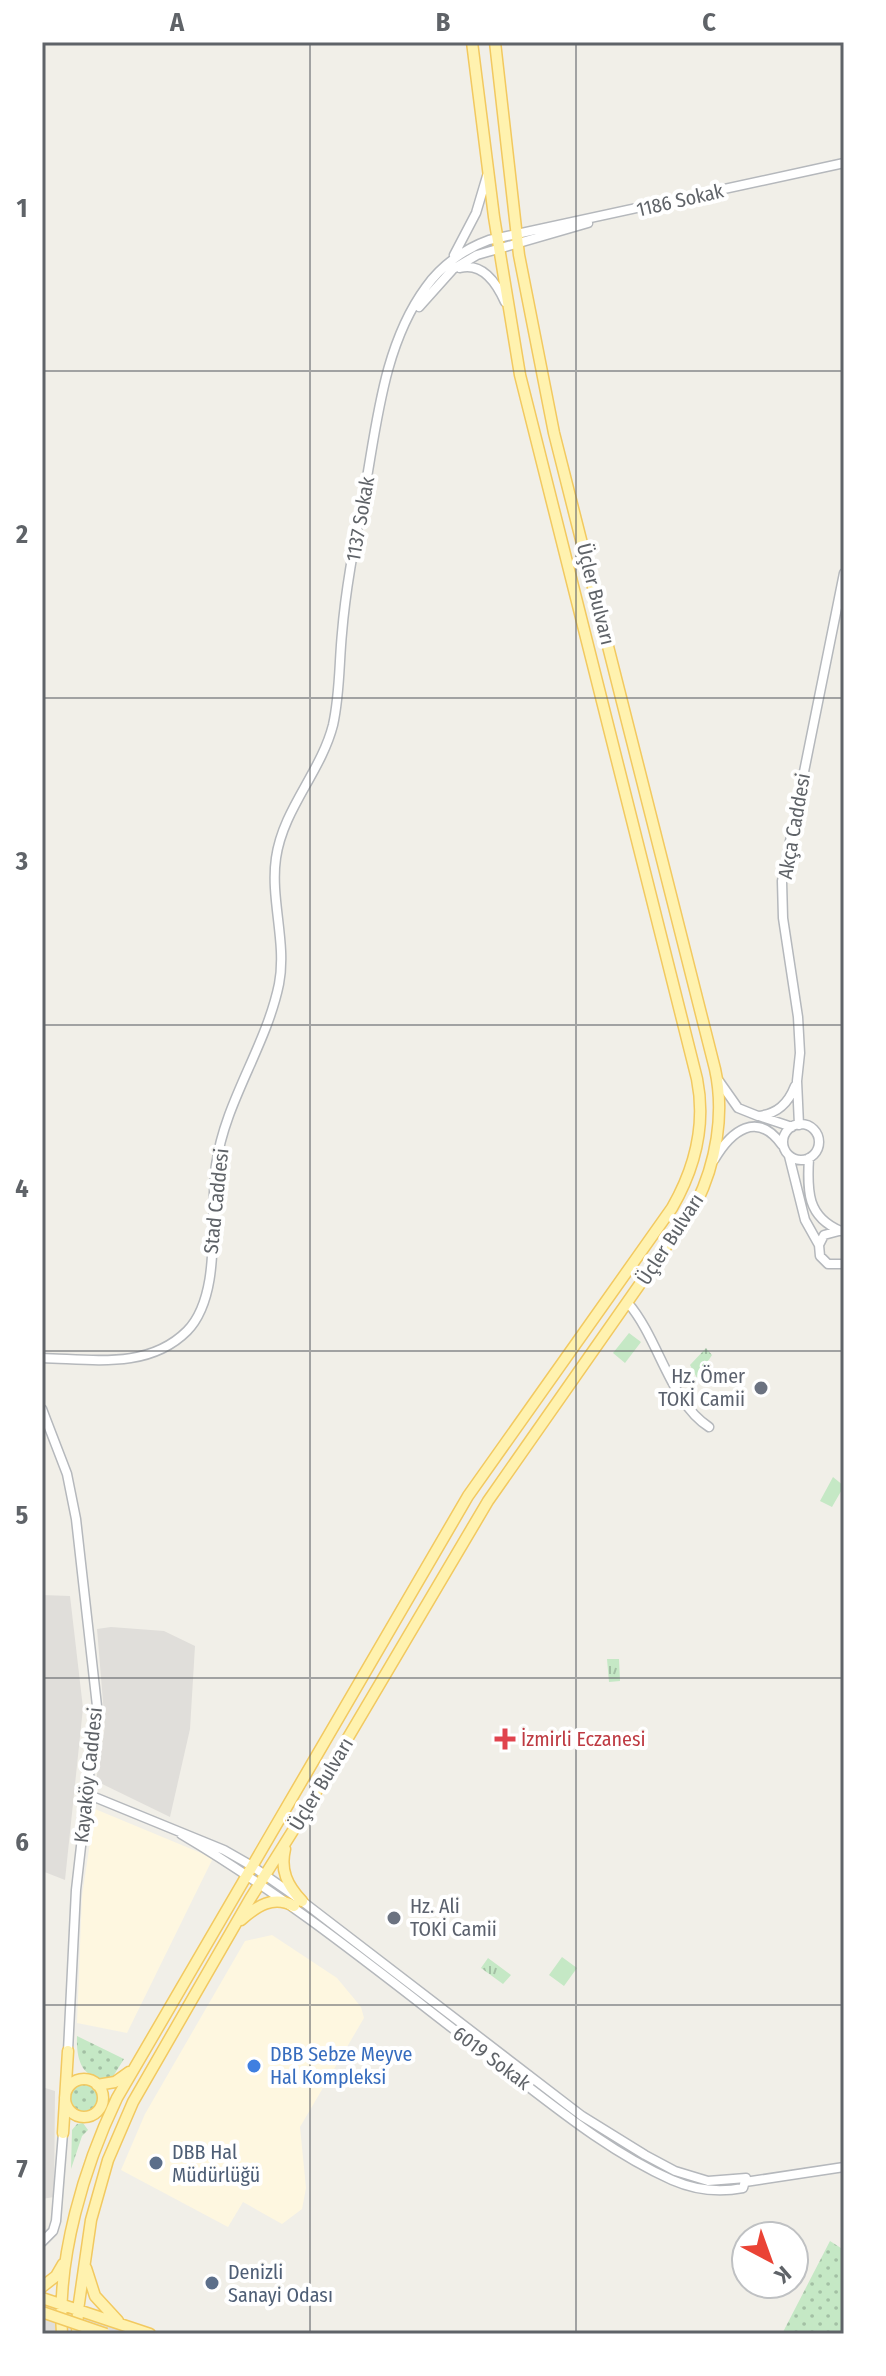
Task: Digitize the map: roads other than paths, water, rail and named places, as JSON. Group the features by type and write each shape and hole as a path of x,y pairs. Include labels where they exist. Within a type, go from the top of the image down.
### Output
{"main road":[{"name":"Üçler Bulvarı","path":"62,2334 60,2304 66,2259 98,2141 134,2068 468,1496 672,1208 687,1180 697,1146 700,1111 697,1079 534,438 495,242 472,42"},
{"name":"Üçler Bulvarı","path":"77,2334 91,2220 118,2135 139,2090 488,1501 696,1204 711,1164 719,1120 717,1079 554,433 516,238 498,42"},
{"path":"294,1829 285,1851 284,1866 289,1886 298,1903"},
{"path":"229,1934 249,1913 268,1902 298,1903"},
{"path":"65,2133 71,2122 93,2115 102,2105 102,2093 97,2085 84,2079 72,2063 68,2051"},
{"path":"65,2133 68,2051"},
{"path":"97,2085 115,2082 134,2068"},
{"path":"84,2079 73,2082 65,2095 69,2110 93,2123 98,2141"},
{"path":"42,2287 56,2276 66,2259"},
{"path":"85,2262 95,2296 123,2325"},
{"path":"42,2298 150,2334"},
{"path":"42,2312 106,2334"},
{"path":"92,2334 101,2324 123,2325"}],"street":[{"name":"1186 Sokak","path":"495,242 844,163"},
{"path":"446,265 468,231 488,172"},
{"path":"404,326 440,282 495,242"},
{"name":"1137 Sokak","path":"284,829 326,745 334,720 344,612 381,398 404,326 425,288 446,265 464,252 495,242"},
{"path":"440,282 462,267 480,269 494,282 509,312"},
{"name":"Akça Caddesi","path":"796,1126 800,1053 798,1017 783,918 782,881 844,573"},
{"name":"Stad Caddesi","path":"42,1358 101,1361 146,1355 171,1344 187,1331 201,1313 210,1263 216,1164 224,1130 270,1017 279,986 281,968 275,863 284,829"},
{"path":"717,1079 734,1105 744,1112 796,1126"},
{"path":"758,1116 784,1105 797,1081"},
{"name":"Akça Caddesi","path":"786,1151 784,1136 796,1126 810,1127 817,1135 818,1146 809,1158 809,1189 813,1206 823,1222 843,1232"},
{"path":"711,1164 727,1140 748,1128 767,1130 798,1160 809,1158"},
{"path":"786,1151 802,1212 824,1261 834,1266 844,1264"},
{"name":"Akça Caddesi","path":"819,1245 829,1231 843,1232"},
{"path":"628,1303 648,1332 687,1406 698,1420 709,1427"},
{"name":"Kayaköy Caddesi","path":"42,1409 67,1474 80,1545 97,1706 76,1890 68,2051"},
{"name":"6019 Sokak","path":"87,1794 224,1850 298,1903 577,2123 647,2168 692,2187 710,2191 844,2167"},
{"path":"42,2242 55,2226 57,2201 64,2182 65,2133"}],"place":[{"name":"Hz. Ömer TOKİ Camii","path":"761,1388"},
{"name":"İzmirli Eczanesi","path":"505,1739"},
{"name":"Hz. Ali TOKİ Camii","path":"394,1918"},
{"name":"DBB Sebze Meyve Hal Kompleksi","path":"254,2066"},
{"name":"DBB Hal Müdürlüğü","path":"156,2163"},
{"name":"Denizli Sanayi Odası","path":"212,2283"}]}
